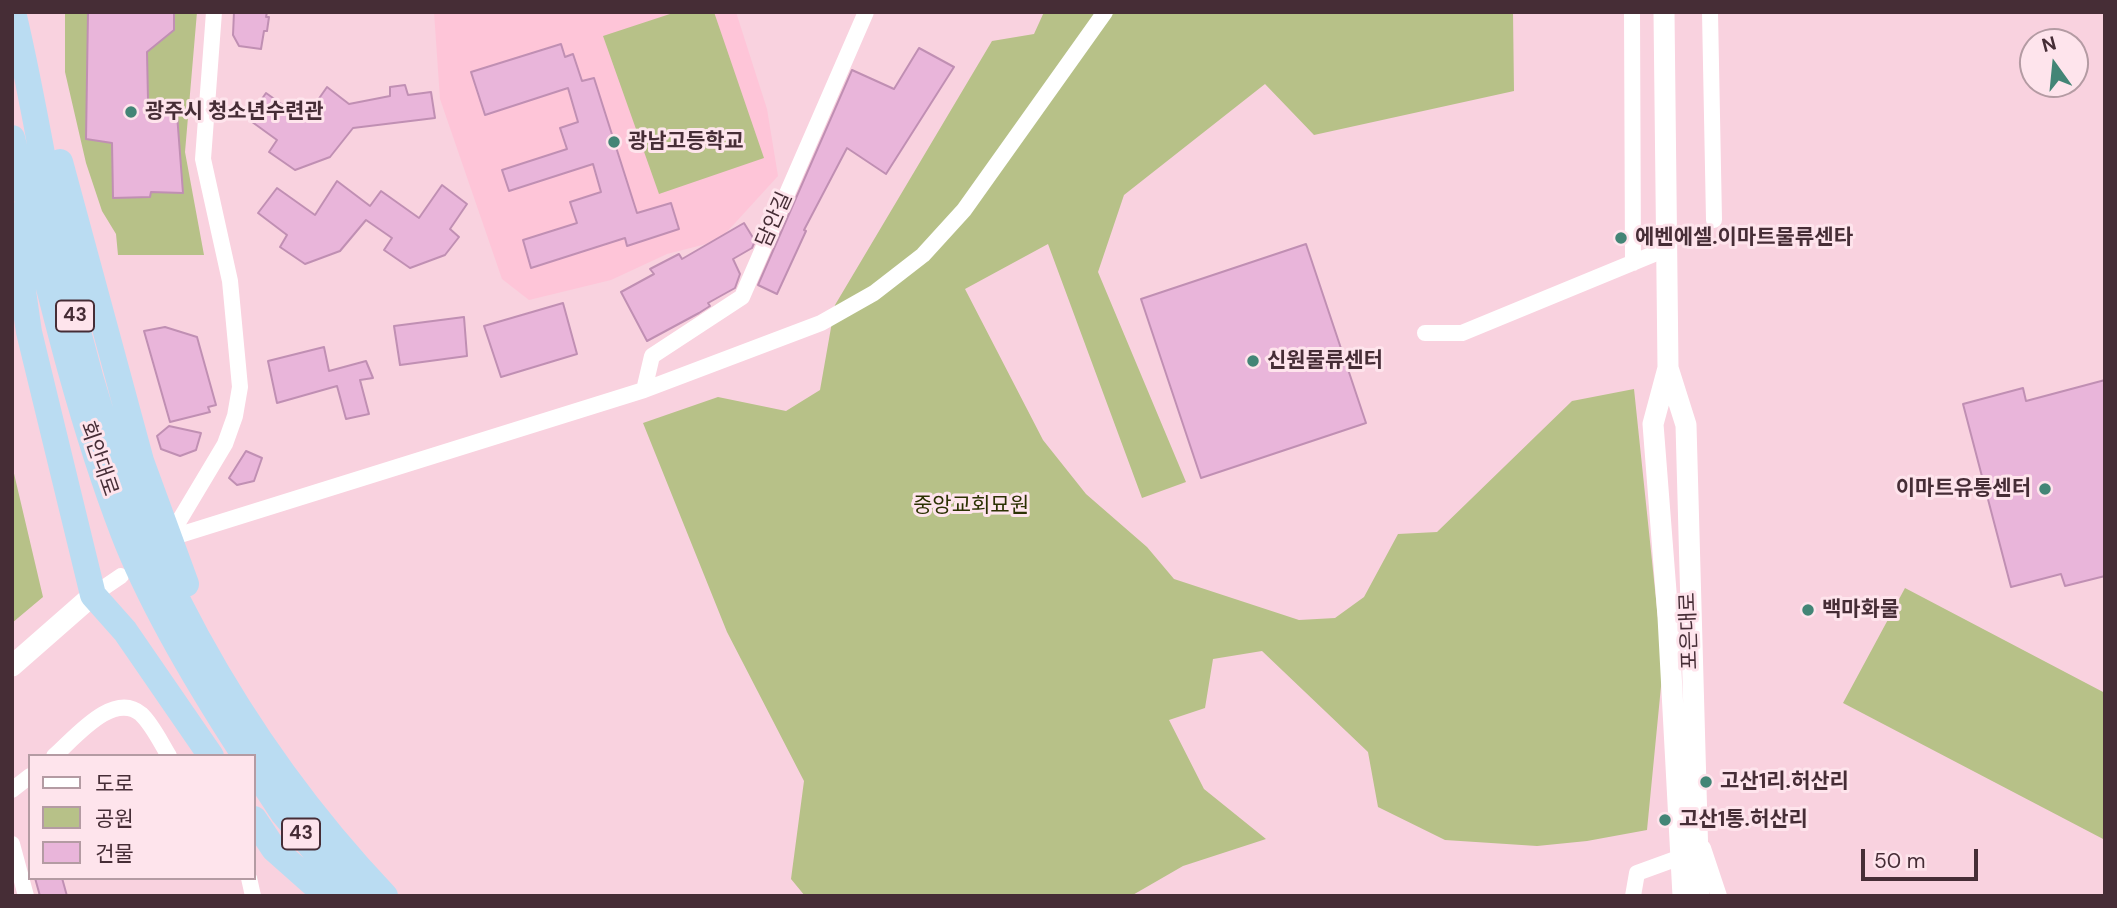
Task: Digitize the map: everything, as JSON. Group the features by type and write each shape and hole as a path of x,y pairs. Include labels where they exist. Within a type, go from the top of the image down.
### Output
{"highway":[{"name":"회안대로","path":"13,12 35,102 52,212 81,341 117,461 133,528"},
{"path":"35,102 55,144 165,543 188,590 280,749 373,863 395,896"},
{"name":"회안대로","path":"12,138 75,393 133,528"},
{"path":"12,215 29,332 93,595 125,631 210,754"},
{"name":"43","path":"133,528 205,692 244,754"},
{"name":"43","path":"157,582 243,715 298,792 356,865 385,896"},
{"name":"43","path":"256,772 283,813 353,896"},
{"path":"256,822 274,849 327,896"}],"street":[{"path":"165,543 225,444 240,387 230,281 203,159 214,12"},
{"name":"담안길","path":"644,390 652,356 742,296 866,12"},
{"path":"165,543 644,390 821,323 874,293 923,255 964,211 1105,12"},
{"path":"1632,12 1633,263"},
{"name":"포은대로","path":"1664,12 1668,368 1653,424 1668,617 1683,896"},
{"path":"1710,12 1714,220"},
{"path":"1425,333 1462,333 1666,249"},
{"name":"포은대로","path":"1668,368 1686,425 1699,896"},
{"path":"12,666 93,595 121,576"},
{"path":"56,754 112,708 130,708 142,715 168,754"},
{"path":"12,790 28,778"},
{"path":"1699,836 1718,896"},
{"path":"20,854 26,896"},
{"path":"1633,896 1637,873 1681,857"}],"shaded area":[{"name":"광남고등학교","path":"434,12 736,12 767,109 778,176 725,234 706,244 667,254 611,280 529,300 502,279 440,99"}],"green space":[{"name":"광주시 청소년수련관","path":"65,12 197,12 185,152 204,255 118,255 116,234 102,211 86,163 65,72"},
{"path":"676,12 714,12 764,158 659,194 603,36"},
{"name":"중앙교회묘원","path":"1044,12 1513,12 1514,91 1314,135 1265,84 1124,195 1098,272 1186,482 1142,498 1048,244 965,289 1043,440 1086,494 1147,547 1174,579 1299,620 1335,618 1364,597 1398,534 1437,532 1572,401 1634,389 1663,666 1647,830 1587,841 1537,846 1445,840 1378,807 1368,752 1262,651 1213,659 1205,708 1169,720 1204,789 1266,839 1183,866 1131,896 805,896 791,879 804,781 727,632 643,423 718,397 786,411 820,390 835,305 992,41 1034,34"},
{"path":"12,465 43,597 12,623"},
{"path":"1905,588 2105,693 2105,840 1843,703"}],"building":[{"path":"88,12 174,12 174,30 147,52 148,100 176,101 183,193 151,192 150,197 113,198 112,143 86,139"},
{"path":"234,12 267,12 267,31 264,31 261,49 239,46 233,35"},
{"path":"561,44 565,57 573,54 582,81 594,78 637,213 671,203 679,229 627,246 625,238 531,268 523,240 577,223 570,202 601,192 593,164 509,191 502,170 567,149 560,128 578,122 568,88 485,115 471,72"},
{"path":"919,48 954,67 886,174 847,148 804,230 806,231 777,294 758,285 852,70 894,89"},
{"path":"405,85 408,95 431,92 435,118 353,128 330,157 295,170 269,152 277,140 248,119 266,93 304,120 327,87 349,104 390,96 390,87"},
{"path":"337,181 370,206 381,191 419,218 442,185 467,204 450,229 459,237 445,255 410,268 384,250 392,238 366,220 340,251 305,264 280,247 287,235 258,213 277,188 315,215"},
{"path":"744,223 755,241 752,248 733,259 740,274 735,288 708,303 710,306 699,313 647,341 621,292 654,274 650,269 679,254 682,259"},
{"name":"신원물류센터","path":"1306,244 1366,423 1201,478 1141,299"},
{"path":"563,303 577,354 501,377 484,326"},
{"path":"464,317 467,356 400,365 394,326"},
{"path":"165,327 197,337 216,405 208,407 210,412 170,422 144,331"},
{"path":"324,347 329,371 366,361 373,378 360,380 369,414 346,419 337,386 277,403 268,361"},
{"name":"이마트유통센터","path":"2105,380 2105,576 2065,586 2061,574 2011,587 1963,404 2023,388 2026,401"},
{"path":"169,426 201,433 196,450 180,456 161,449 157,436"},
{"path":"246,451 262,458 254,481 237,485 229,478"},
{"path":"36,880 63,880 67,896 40,896"}],"place":[{"name":"광주시 청소년수련관","path":"131,112"},
{"name":"광남고등학교","path":"614,142"},
{"name":"에벤에셀.이마트물류센타","path":"1621,238"},
{"name":"신원물류센터","path":"1253,361"},
{"name":"이마트유통센터","path":"2045,489"},
{"name":"백마화물","path":"1808,610"},
{"name":"고산1리.허산리","path":"1706,782"},
{"name":"고산1통.허산리","path":"1665,820"}]}
